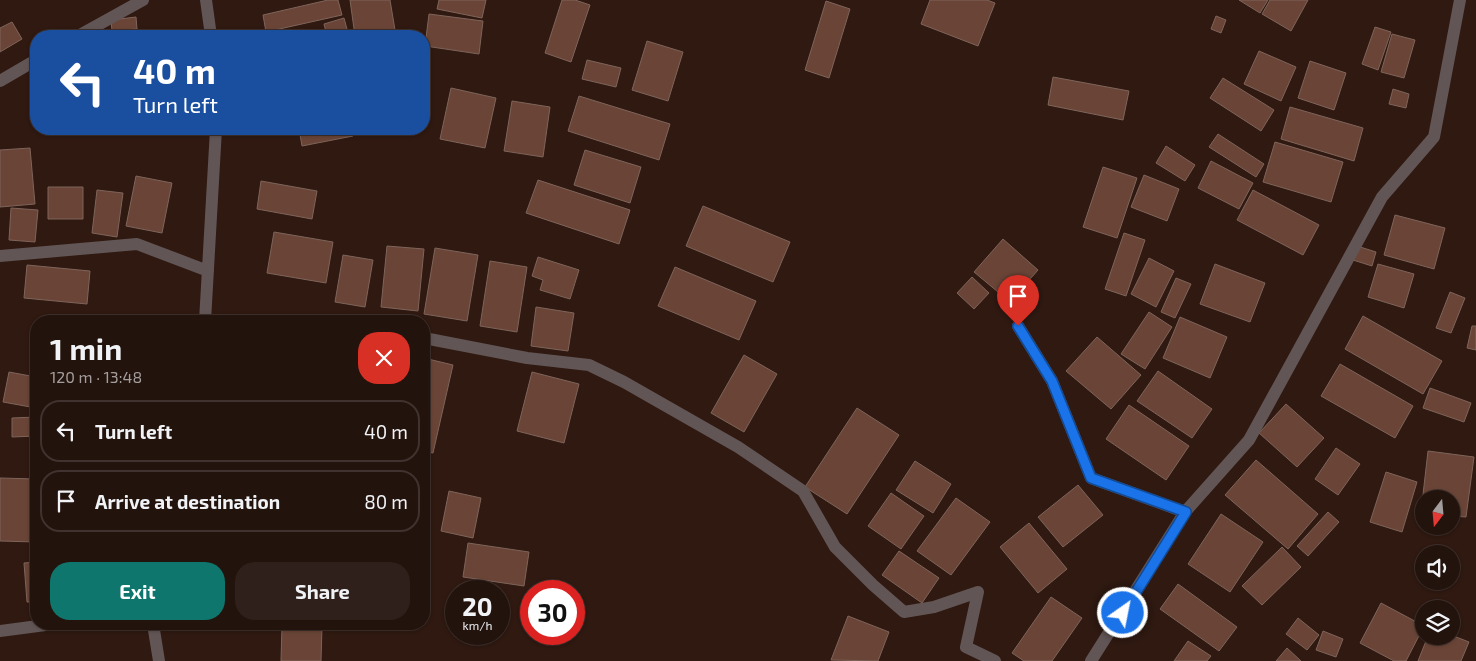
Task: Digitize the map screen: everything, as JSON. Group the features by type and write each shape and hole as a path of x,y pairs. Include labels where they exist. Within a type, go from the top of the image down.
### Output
{"street":[{"path":"89,30 143,0"},
{"path":"206,0 210,30"},
{"path":"1092,661 1186,512 1248,440 1382,197 1434,137 1460,0"},
{"path":"0,80 30,63"},
{"path":"204,315 216,135"},
{"path":"0,256 137,244 208,271"},
{"path":"1018,326 1052,381 1091,478 1186,512"},
{"path":"430,339 527,358 589,365 624,382 738,447 803,491 835,547 873,585 904,612 934,607 978,592 966,647 995,661"},
{"path":"0,631 30,627"},
{"path":"154,630 159,661"}],"building":[{"path":"328,0 338,0 342,15 275,30 266,30 263,15"},
{"path":"350,0 390,0 395,30 354,30"},
{"path":"439,0 486,0 482,18 437,9"},
{"path":"562,0 575,0 590,5 571,62 545,53"},
{"path":"930,0 987,0 995,3 978,46 921,24"},
{"path":"1239,0 1268,0 1260,13"},
{"path":"1270,0 1308,0 1291,31 1262,14"},
{"path":"826,1 850,9 829,78 805,70"},
{"path":"429,14 483,21 479,54 430,47 430,30 427,30"},
{"path":"1216,16 1226,20 1221,33 1211,29"},
{"path":"136,17 137,29 112,30 111,20"},
{"path":"344,18 347,30 326,30 324,24"},
{"path":"12,22 22,39 0,52 0,28"},
{"path":"1375,27 1391,32 1378,70 1362,64"},
{"path":"1392,34 1415,40 1404,78 1381,72"},
{"path":"647,41 683,52 668,101 632,90"},
{"path":"1259,51 1296,67 1281,101 1244,84"},
{"path":"587,60 621,68 616,87 582,79"},
{"path":"1310,61 1346,73 1334,110 1298,98"},
{"path":"1053,77 1129,91 1123,120 1048,105"},
{"path":"1223,78 1274,110 1261,131 1210,98"},
{"path":"451,88 496,98 485,148 440,139"},
{"path":"1393,89 1409,94 1406,108 1389,104"},
{"path":"579,96 670,124 659,160 568,131"},
{"path":"512,101 550,107 543,157 504,151"},
{"path":"1290,107 1363,128 1354,161 1281,139"},
{"path":"1218,134 1264,164 1256,177 1209,147"},
{"path":"300,135 353,135 353,136 302,146"},
{"path":"1275,142 1343,162 1331,202 1263,182"},
{"path":"1166,146 1195,165 1185,181 1156,163"},
{"path":"30,148 35,204 0,207 0,150"},
{"path":"585,150 641,167 630,203 574,185"},
{"path":"1211,161 1253,183 1239,209 1198,188"},
{"path":"1103,167 1137,178 1117,238 1083,227"},
{"path":"1144,175 1179,189 1167,221 1131,207"},
{"path":"136,176 172,183 162,233 126,226"},
{"path":"538,180 630,210 619,244 526,213"},
{"path":"261,181 317,191 312,219 257,209"},
{"path":"48,187 83,187 83,219 48,219"},
{"path":"97,190 123,193 117,237 92,233"},
{"path":"1253,190 1319,225 1303,255 1237,220"},
{"path":"703,206 790,242 773,282 686,246"},
{"path":"11,208 38,210 35,242 9,240"},
{"path":"1395,215 1445,228 1434,269 1384,255"},
{"path":"274,232 333,242 326,283 267,273"},
{"path":"1124,233 1145,240 1126,296 1105,289"},
{"path":"1003,239 1038,270 1010,302 974,272"},
{"path":"387,246 424,249 418,311 381,307"},
{"path":"1357,246 1376,252 1372,266 1353,260"},
{"path":"435,248 478,255 467,321 424,314"},
{"path":"343,255 373,260 365,307 335,302"},
{"path":"538,257 579,270 570,299 540,290 543,280 532,276"},
{"path":"1149,258 1174,271 1156,307 1131,294"},
{"path":"490,261 527,267 517,332 480,326"},
{"path":"1215,264 1265,283 1250,322 1200,304"},
{"path":"1378,264 1414,274 1404,308 1368,297"},
{"path":"27,265 90,271 87,304 24,298"},
{"path":"675,267 756,301 739,340 658,306"},
{"path":"972,277 989,293 974,309 957,293"},
{"path":"1176,278 1191,284 1175,318 1161,312"},
{"path":"1450,292 1465,298 1451,333 1436,328"},
{"path":"536,307 574,313 568,351 531,346"},
{"path":"1149,312 1172,327 1145,369 1121,354"},
{"path":"1363,316 1442,361 1423,394 1345,349"},
{"path":"1180,317 1227,337 1210,378 1163,358"},
{"path":"1472,326 1476,326 1476,350 1467,348"},
{"path":"1097,337 1141,375 1111,409 1066,371"},
{"path":"744,355 777,374 744,432 711,413"},
{"path":"430,359 453,365 433,453 430,452"},
{"path":"1340,364 1413,406 1395,438 1321,396"},
{"path":"1158,371 1212,409 1192,438 1137,401"},
{"path":"9,372 30,376 30,407 3,402"},
{"path":"532,372 579,384 564,443 517,431"},
{"path":"1430,388 1471,403 1464,422 1423,408"},
{"path":"1286,404 1324,438 1297,467 1259,433"},
{"path":"1129,405 1189,446 1166,480 1106,439"},
{"path":"857,408 899,435 847,514 805,487"},
{"path":"30,417 30,436 12,437 12,418"},
{"path":"1336,448 1360,464 1338,495 1315,479"},
{"path":"1428,451 1474,457 1466,517 1460,517 1460,490 1424,490"},
{"path":"1256,460 1318,514 1288,549 1225,495"},
{"path":"915,461 951,484 933,513 896,490"},
{"path":"1386,472 1417,482 1402,532 1370,522"},
{"path":"0,478 30,479 30,542 0,541"},
{"path":"1078,485 1103,515 1063,547 1038,517"},
{"path":"449,491 481,498 473,538 441,531"},
{"path":"891,493 924,516 901,549 868,526"},
{"path":"956,498 990,522 951,575 917,551"},
{"path":"1328,512 1339,522 1308,556 1297,546"},
{"path":"1221,514 1263,542 1230,592 1188,564"},
{"path":"1029,523 1067,569 1038,593 1000,547"},
{"path":"468,543 529,552 525,580 520,580 520,585 510,584 510,580 483,580 463,577"},
{"path":"1282,547 1301,567 1262,605 1242,586"},
{"path":"899,551 939,578 922,603 882,575"},
{"path":"30,562 30,602 27,602 24,563"},
{"path":"1178,584 1237,627 1219,651 1160,609"},
{"path":"1051,597 1082,618 1052,661 1024,661 1012,653"},
{"path":"1381,603 1415,621 1415,644 1406,661 1394,661 1360,643"},
{"path":"848,616 889,632 878,661 831,660"},
{"path":"1298,618 1319,635 1307,650 1286,634"},
{"path":"282,630 322,630 321,661 281,661"},
{"path":"1323,631 1343,639 1336,657 1316,650"},
{"path":"1460,638 1469,642 1461,661 1418,661 1424,645 1460,645"},
{"path":"1188,641 1211,656 1207,661 1174,661"},
{"path":"1287,648 1301,661 1276,661"}],"route":[{"path":"1018,326 1052,381 1091,478 1186,512 1123,613"}]}
